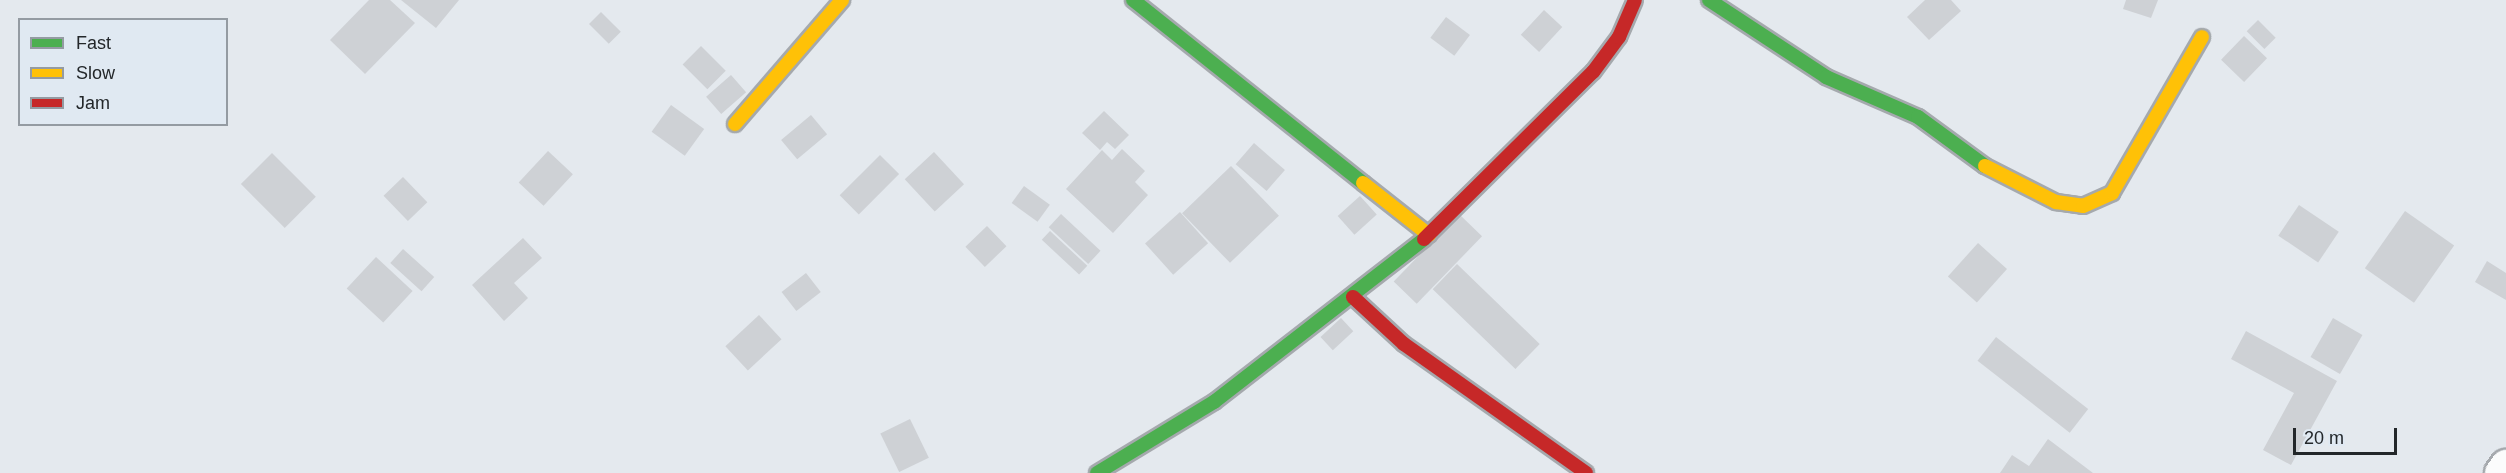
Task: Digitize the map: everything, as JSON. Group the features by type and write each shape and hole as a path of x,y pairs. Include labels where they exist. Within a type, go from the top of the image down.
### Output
{"street":[{"path":"735,124 842,0"},
{"path":"1133,0 1429,235"},
{"path":"1097,473 1214,402 1353,297 1429,235 1593,72 1618,37 1635,0"},
{"path":"1710,0 1826,77 1918,117 1993,172 2056,202 2083,206 2097,203 2112,193 2202,37"},
{"path":"1353,297 1404,344 1586,473"},
{"path":"2501,473 2506,466"}],"building":[{"path":"369,0 390,0 415,23 365,74 330,40"},
{"path":"401,0 459,0 436,28"},
{"path":"1925,0 1951,0 1961,11 1929,40 1907,17"},
{"path":"2126,0 2158,0 2151,18 2123,9"},
{"path":"1544,10 1562,27 1539,52 1521,35"},
{"path":"601,12 621,32 609,44 589,24"},
{"path":"1446,17 1470,35 1454,56 1430,38"},
{"path":"2258,20 2276,38 2264,49 2247,31"},
{"path":"2244,36 2267,58 2244,82 2221,60"},
{"path":"701,46 726,71 707,89 683,64"},
{"path":"731,75 746,92 721,114 706,97"},
{"path":"671,105 704,129 685,156 652,132"},
{"path":"1104,111 1129,135 1115,149 1107,142 1100,150 1082,133"},
{"path":"811,115 827,134 797,159 781,140"},
{"path":"1254,143 1285,170 1267,191 1236,164"},
{"path":"1122,149 1145,171 1135,182 1148,195 1113,233 1066,189 1102,150 1112,160"},
{"path":"548,151 573,174 544,206 519,182"},
{"path":"934,152 964,184 935,211 905,179"},
{"path":"272,153 316,197 285,228 241,184"},
{"path":"880,155 899,174 859,214 840,195"},
{"path":"1231,166 1279,216 1230,263 1182,213"},
{"path":"403,177 427,202 408,221 384,196"},
{"path":"1024,186 1050,205 1038,222 1012,203"},
{"path":"1360,196 1377,215 1354,235 1338,216"},
{"path":"2299,205 2339,232 2318,263 2278,236"},
{"path":"2405,211 2454,245 2414,303 2365,268"},
{"path":"1180,212 1208,243 1173,275 1145,243"},
{"path":"1061,214 1100,251 1088,264 1049,227"},
{"path":"1459,214 1482,236 1417,304 1394,282"},
{"path":"987,226 1006,246 985,267 965,247"},
{"path":"1050,231 1087,266 1079,275 1042,240"},
{"path":"523,238 542,258 514,283 528,298 504,321 472,285"},
{"path":"1978,243 2007,269 1977,303 1948,276"},
{"path":"403,249 434,277 421,291 390,263"},
{"path":"376,257 413,291 383,323 347,288"},
{"path":"2487,261 2506,273 2506,300 2475,282"},
{"path":"1457,264 1540,344 1515,369 1433,289"},
{"path":"806,273 821,292 796,311 782,292"},
{"path":"759,315 782,339 748,371 725,346"},
{"path":"1341,318 1353,331 1333,350 1321,337"},
{"path":"2333,318 2362,335 2340,374 2310,357"},
{"path":"2246,331 2337,381 2291,465 2263,450 2294,393 2231,359"},
{"path":"1996,337 2088,409 2070,433 1978,361"},
{"path":"910,419 929,458 899,472 880,433"},
{"path":"2048,439 2093,473 2000,473 2012,455 2029,466"}],"traffic: fast":[{"path":"1133,0 1363,183"},
{"path":"1709,0 1826,77 1918,117 1985,166"},
{"path":"1097,473 1214,402 1424,239"}],"traffic: slow":[{"path":"735,124 842,0"},
{"path":"1985,166 2056,202 2083,206 2112,193 2202,37"},
{"path":"1363,183 1429,235"}],"traffic: jam":[{"path":"1424,239 1593,72 1619,37 1635,0"},
{"path":"1353,297 1404,344 1586,473"}]}
